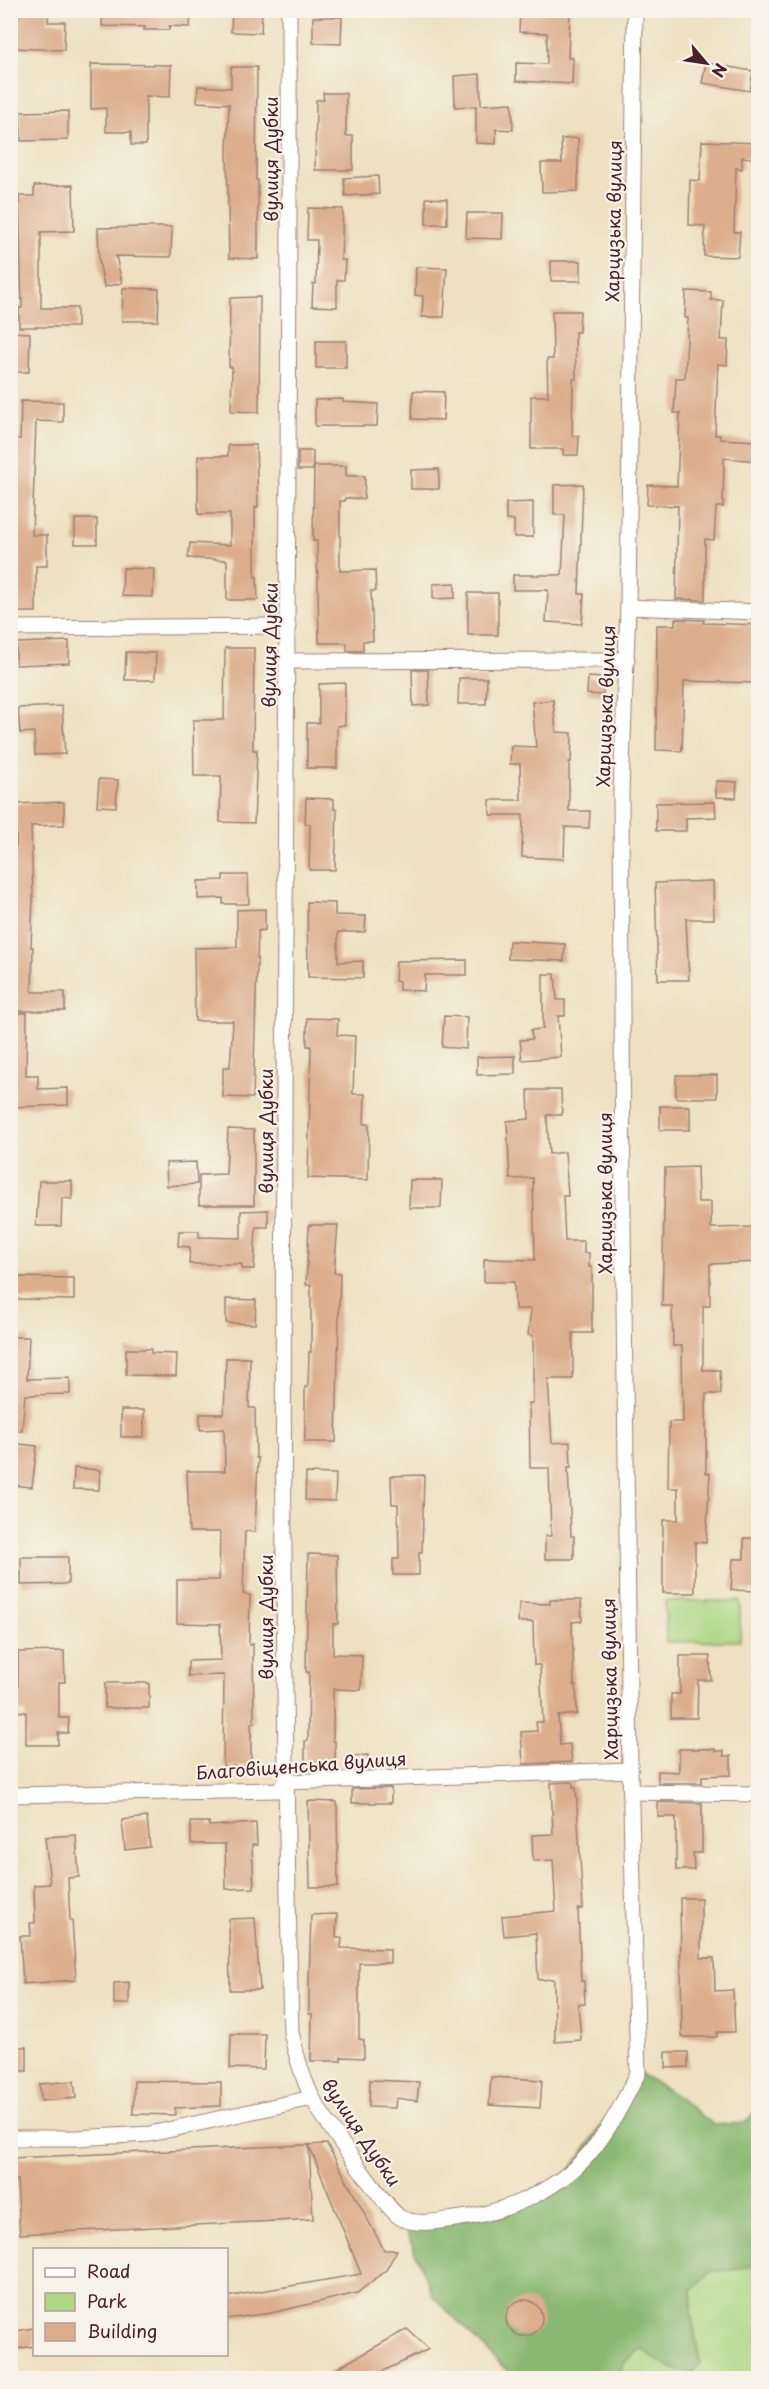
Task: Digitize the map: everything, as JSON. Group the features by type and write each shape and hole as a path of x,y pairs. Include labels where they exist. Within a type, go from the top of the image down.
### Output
{"street":[{"name":"вулиця Дубки","path":"289,10 284,1394 286,1782 291,2032 297,2060 312,2098 388,2205 401,2218"},
{"name":"Харцизька вулиця","path":"401,2218 427,2223 468,2218 525,2200 567,2175 588,2155 621,2107 638,2073 630,1770 623,1227 621,804 628,607 635,10"},
{"path":"628,607 759,612"},
{"path":"10,628 288,626"},
{"path":"288,661 627,660"},
{"name":"Благовіщенська вулиця","path":"10,1795 278,1790 286,1782 630,1770"},
{"path":"632,1792 759,1794"},
{"path":"10,2138 76,2138 150,2134 312,2098"}],"green space":[{"path":"665,1601 740,1601 740,1641 666,1642"},
{"path":"638,2073 668,2090 714,2125 745,2123 758,2108 758,2264 733,2270 711,2271 692,2290 691,2312 700,2363 691,2374 664,2365 641,2348 625,2362 616,2378 514,2378 433,2296 401,2218 468,2218 567,2175"},
{"path":"758,2264 758,2378 616,2378 625,2362 641,2348 664,2365 700,2363 691,2312 692,2291 711,2271 733,2270"}],"building":[{"path":"19,10 49,10 48,22 65,22 64,50 10,48 10,20 18,21"},
{"path":"103,10 191,10 190,27 169,26 169,30 144,30 145,27 102,26"},
{"path":"232,10 262,10 261,33 231,32"},
{"path":"520,10 570,10 568,58 573,58 572,84 516,81 516,63 547,64 547,33 519,32"},
{"path":"313,17 342,17 341,44 313,43"},
{"path":"706,63 753,71 750,91 702,83"},
{"path":"91,64 171,65 170,97 146,96 146,145 131,145 131,132 106,132 106,108 91,109"},
{"path":"231,67 257,67 258,259 229,258 227,153 229,104 197,102 198,86 231,88"},
{"path":"480,74 481,105 512,103 513,130 496,129 496,144 476,143 476,106 455,107 454,76"},
{"path":"323,93 346,93 346,136 353,136 353,170 315,170 316,100 324,100"},
{"path":"68,111 68,140 21,141 20,112"},
{"path":"578,138 578,191 542,192 541,163 562,163 561,139"},
{"path":"702,141 759,143 759,159 742,157 742,169 736,168 734,232 740,232 738,257 704,256 705,226 689,225 690,180 700,181"},
{"path":"378,176 379,194 345,196 344,178"},
{"path":"73,185 74,231 41,232 41,308 77,308 77,327 19,327 19,308 22,308 19,196 34,196 34,186"},
{"path":"426,198 447,199 447,224 426,224"},
{"path":"308,208 343,209 341,260 345,260 344,280 337,280 337,307 312,306 313,284 316,284 317,240 307,240"},
{"path":"467,213 503,213 502,239 466,238"},
{"path":"172,227 171,257 116,256 122,283 104,287 99,260 98,228"},
{"path":"551,261 581,261 581,281 551,281"},
{"path":"416,267 447,268 444,317 422,317 423,296 415,295"},
{"path":"123,288 159,289 158,321 122,321"},
{"path":"686,291 711,292 711,300 723,300 721,340 728,340 727,365 718,364 715,435 720,435 720,439 759,441 759,461 724,458 723,507 716,507 714,540 705,539 705,600 676,599 678,506 647,505 648,485 677,486 680,413 674,413 676,378 685,378 688,318 685,318"},
{"path":"260,297 259,412 231,411 230,298"},
{"path":"552,311 580,311 579,332 575,332 576,379 573,379 572,436 579,436 578,455 563,455 563,449 531,449 531,396 548,396 547,359 553,359"},
{"path":"10,332 30,333 29,372 10,372"},
{"path":"316,341 346,341 346,368 316,368"},
{"path":"413,391 444,392 443,420 412,419"},
{"path":"343,399 343,402 378,404 377,426 315,426 315,400"},
{"path":"21,401 63,402 63,422 36,421 32,535 47,535 47,566 36,566 36,612 10,612 10,438 20,439"},
{"path":"228,445 256,445 258,507 255,507 255,577 257,577 258,600 227,600 227,560 188,558 190,543 230,545 230,514 198,514 198,456 228,456"},
{"path":"298,451 313,451 313,470 298,470"},
{"path":"314,466 346,466 346,476 365,476 364,499 345,498 345,501 340,501 340,571 375,570 376,591 371,591 373,641 363,641 363,651 347,651 347,643 319,643 317,541 313,541"},
{"path":"439,469 439,489 411,489 411,470"},
{"path":"583,484 579,594 584,594 582,624 546,622 548,590 513,590 513,575 562,575 565,515 554,515 554,485"},
{"path":"533,502 533,537 514,537 514,520 506,520 506,503"},
{"path":"75,519 97,519 97,544 75,544"},
{"path":"123,568 154,569 153,597 122,596"},
{"path":"455,583 455,598 433,599 433,584"},
{"path":"468,593 498,593 498,635 468,635"},
{"path":"675,619 704,620 703,623 759,625 759,683 684,681 682,751 656,750 657,625 675,625"},
{"path":"69,641 69,663 16,665 16,643"},
{"path":"225,648 254,648 253,750 257,750 254,823 220,822 221,776 194,776 193,720 224,720"},
{"path":"126,652 156,653 155,680 125,680"},
{"path":"412,670 428,670 429,705 413,706"},
{"path":"588,677 603,678 603,695 587,694"},
{"path":"459,678 487,678 486,704 458,704"},
{"path":"345,683 345,725 337,726 337,768 307,768 307,723 319,723 319,684"},
{"path":"553,700 556,732 572,733 571,762 569,762 569,811 590,811 589,828 565,827 564,859 522,857 523,815 490,815 490,800 521,800 520,764 510,764 511,746 536,747 532,702"},
{"path":"62,706 65,754 35,755 34,732 20,733 18,708"},
{"path":"99,779 118,780 116,807 97,806"},
{"path":"716,781 737,782 736,798 716,797"},
{"path":"306,798 334,799 334,809 337,809 335,870 309,870 310,824 305,824"},
{"path":"64,802 64,825 31,826 33,897 31,947 33,947 32,992 65,992 65,1011 10,1011 11,847 16,846 16,804"},
{"path":"715,802 716,817 686,818 686,831 656,831 656,803"},
{"path":"223,875 248,875 249,904 223,904 223,898 198,899 198,881 223,880"},
{"path":"713,881 714,919 686,919 689,980 658,980 655,883"},
{"path":"307,902 335,903 335,915 366,916 365,932 338,932 338,962 363,961 363,978 308,977"},
{"path":"265,909 265,930 258,931 253,1098 223,1097 223,1067 230,1067 233,1021 195,1021 194,948 237,947 237,910"},
{"path":"509,941 565,944 564,961 508,959"},
{"path":"467,960 467,975 425,975 424,991 399,990 399,982 395,981 396,961"},
{"path":"543,974 555,974 557,1000 565,1000 565,1016 558,1016 561,1057 522,1060 520,1040 532,1039 531,1030 543,1029"},
{"path":"13,1013 27,1013 26,1075 38,1075 38,1089 68,1088 68,1105 13,1107"},
{"path":"444,1016 467,1017 466,1049 442,1047"},
{"path":"307,1018 338,1019 337,1035 355,1036 353,1094 365,1094 364,1124 369,1124 368,1180 308,1178 311,1046 307,1046"},
{"path":"515,1056 515,1074 477,1075 477,1057"},
{"path":"676,1075 717,1075 717,1098 676,1098"},
{"path":"528,1090 561,1090 562,1115 547,1115 549,1154 565,1152 568,1196 563,1196 565,1241 584,1241 584,1253 589,1253 589,1267 592,1267 592,1333 573,1333 573,1379 548,1379 552,1443 570,1442 571,1467 568,1467 574,1559 545,1559 545,1536 551,1536 549,1468 530,1468 529,1403 533,1403 533,1336 528,1335 531,1309 515,1309 514,1282 484,1282 484,1259 535,1260 533,1178 510,1179 507,1121 529,1119"},
{"path":"660,1106 690,1106 690,1130 660,1130"},
{"path":"228,1129 254,1130 254,1205 199,1205 199,1175 226,1174"},
{"path":"196,1162 197,1184 167,1186 166,1163"},
{"path":"697,1167 698,1202 711,1202 711,1228 759,1227 759,1262 710,1264 710,1306 703,1306 703,1370 720,1370 721,1394 706,1394 706,1473 710,1473 706,1543 695,1542 695,1593 663,1593 663,1520 678,1520 678,1488 668,1488 669,1422 683,1422 682,1346 673,1346 672,1306 662,1306 665,1168"},
{"path":"410,1180 442,1180 441,1208 409,1208"},
{"path":"39,1181 72,1181 72,1199 62,1198 61,1226 36,1226"},
{"path":"268,1210 268,1227 256,1227 254,1269 242,1269 242,1264 189,1264 190,1247 178,1246 179,1231 199,1231 199,1237 241,1238 241,1211"},
{"path":"309,1225 338,1225 334,1273 340,1273 336,1442 305,1442 305,1387 308,1387 309,1352 311,1352 311,1285 306,1285"},
{"path":"17,1277 74,1278 74,1300 16,1299"},
{"path":"226,1299 256,1300 255,1324 226,1323"},
{"path":"10,1337 29,1337 27,1379 70,1378 70,1394 25,1395 22,1431 10,1431"},
{"path":"126,1349 151,1349 151,1353 177,1354 176,1376 126,1375"},
{"path":"226,1358 250,1358 249,1408 255,1408 256,1458 258,1458 255,1532 245,1531 243,1594 250,1595 249,1645 253,1644 254,1723 251,1723 251,1766 223,1766 224,1675 188,1676 188,1661 221,1660 220,1624 177,1623 177,1580 219,1580 220,1532 189,1532 187,1471 225,1471 224,1429 200,1430 200,1414 224,1414"},
{"path":"121,1410 144,1410 144,1437 121,1437"},
{"path":"10,1443 37,1446 32,1487 10,1485"},
{"path":"74,1468 100,1470 99,1490 73,1489"},
{"path":"306,1473 336,1474 335,1501 305,1500"},
{"path":"424,1475 422,1552 419,1552 419,1575 393,1575 393,1559 399,1559 398,1504 392,1504 391,1476"},
{"path":"744,1538 759,1538 759,1591 731,1590 733,1559 744,1559"},
{"path":"308,1554 337,1555 338,1624 333,1624 333,1654 362,1655 361,1690 333,1689 335,1769 305,1769 305,1741 308,1741 309,1672 306,1672"},
{"path":"21,1557 68,1557 68,1584 21,1585"},
{"path":"550,1600 581,1600 582,1621 572,1622 577,1714 558,1716 560,1745 570,1744 572,1762 523,1764 521,1732 537,1731 536,1722 543,1722 540,1665 534,1665 533,1622 518,1622 519,1603 550,1604"},
{"path":"64,1651 65,1682 59,1682 59,1718 69,1718 68,1733 58,1733 58,1745 26,1745 26,1712 10,1711 10,1686 18,1686 18,1652"},
{"path":"680,1656 710,1656 711,1680 698,1680 697,1718 671,1718 671,1694 680,1694"},
{"path":"105,1683 149,1683 149,1708 105,1708"},
{"path":"679,1749 724,1751 724,1756 731,1756 731,1775 702,1776 702,1783 658,1783 658,1771 679,1772"},
{"path":"368,1755 368,1769 353,1770 353,1756"},
{"path":"573,1782 573,1787 576,1787 583,1909 578,1909 581,1981 584,1981 585,2004 578,2004 581,2040 555,2042 554,1979 538,1980 536,1933 504,1936 502,1916 556,1911 553,1860 533,1861 532,1835 553,1834 551,1783"},
{"path":"391,1788 391,1803 352,1803 352,1789"},
{"path":"308,1801 337,1802 338,1887 310,1887"},
{"path":"658,1802 702,1803 702,1853 693,1853 694,1870 676,1870 676,1817 658,1817"},
{"path":"147,1817 150,1847 125,1850 122,1820"},
{"path":"191,1822 209,1822 209,1826 256,1823 257,1845 252,1845 254,1888 226,1889 225,1844 191,1844"},
{"path":"76,1835 79,1877 68,1878 76,1980 23,1984 20,1936 31,1936 30,1923 35,1923 34,1885 50,1884 45,1837"},
{"path":"680,1898 701,1898 701,1958 714,1958 715,1991 733,1990 735,2032 717,2032 717,2037 682,2037"},
{"path":"337,1914 336,1938 342,1938 341,1948 390,1949 390,1963 359,1963 359,2039 364,2040 364,2058 341,2057 341,2061 311,2061 312,2014 309,2014 309,1981 311,1915"},
{"path":"255,1918 260,1990 230,1990 229,1919"},
{"path":"129,1982 129,2004 114,2004 114,1983"},
{"path":"231,2034 265,2034 264,2069 230,2068"},
{"path":"10,2047 27,2047 27,2071 10,2071"},
{"path":"666,2052 688,2052 688,2067 666,2068"},
{"path":"491,2077 542,2080 540,2108 489,2105"},
{"path":"370,2080 419,2082 417,2101 396,2098 395,2108 369,2107"},
{"path":"74,2081 76,2098 41,2101 40,2084"},
{"path":"134,2081 221,2082 221,2106 175,2108 175,2115 133,2114"},
{"path":"327,2144 384,2250 397,2250 386,2270 357,2293 271,2313 228,2319 228,2297 361,2274 309,2145 313,2219 20,2234 17,2180 10,2180 10,2158"},
{"path":"524,2300 536,2306 542,2318 536,2330 524,2336 512,2330 506,2318 512,2306"},
{"path":"33,2328 33,2346 10,2350 10,2332"},
{"path":"407,2329 429,2349 367,2379 318,2379"}]}
